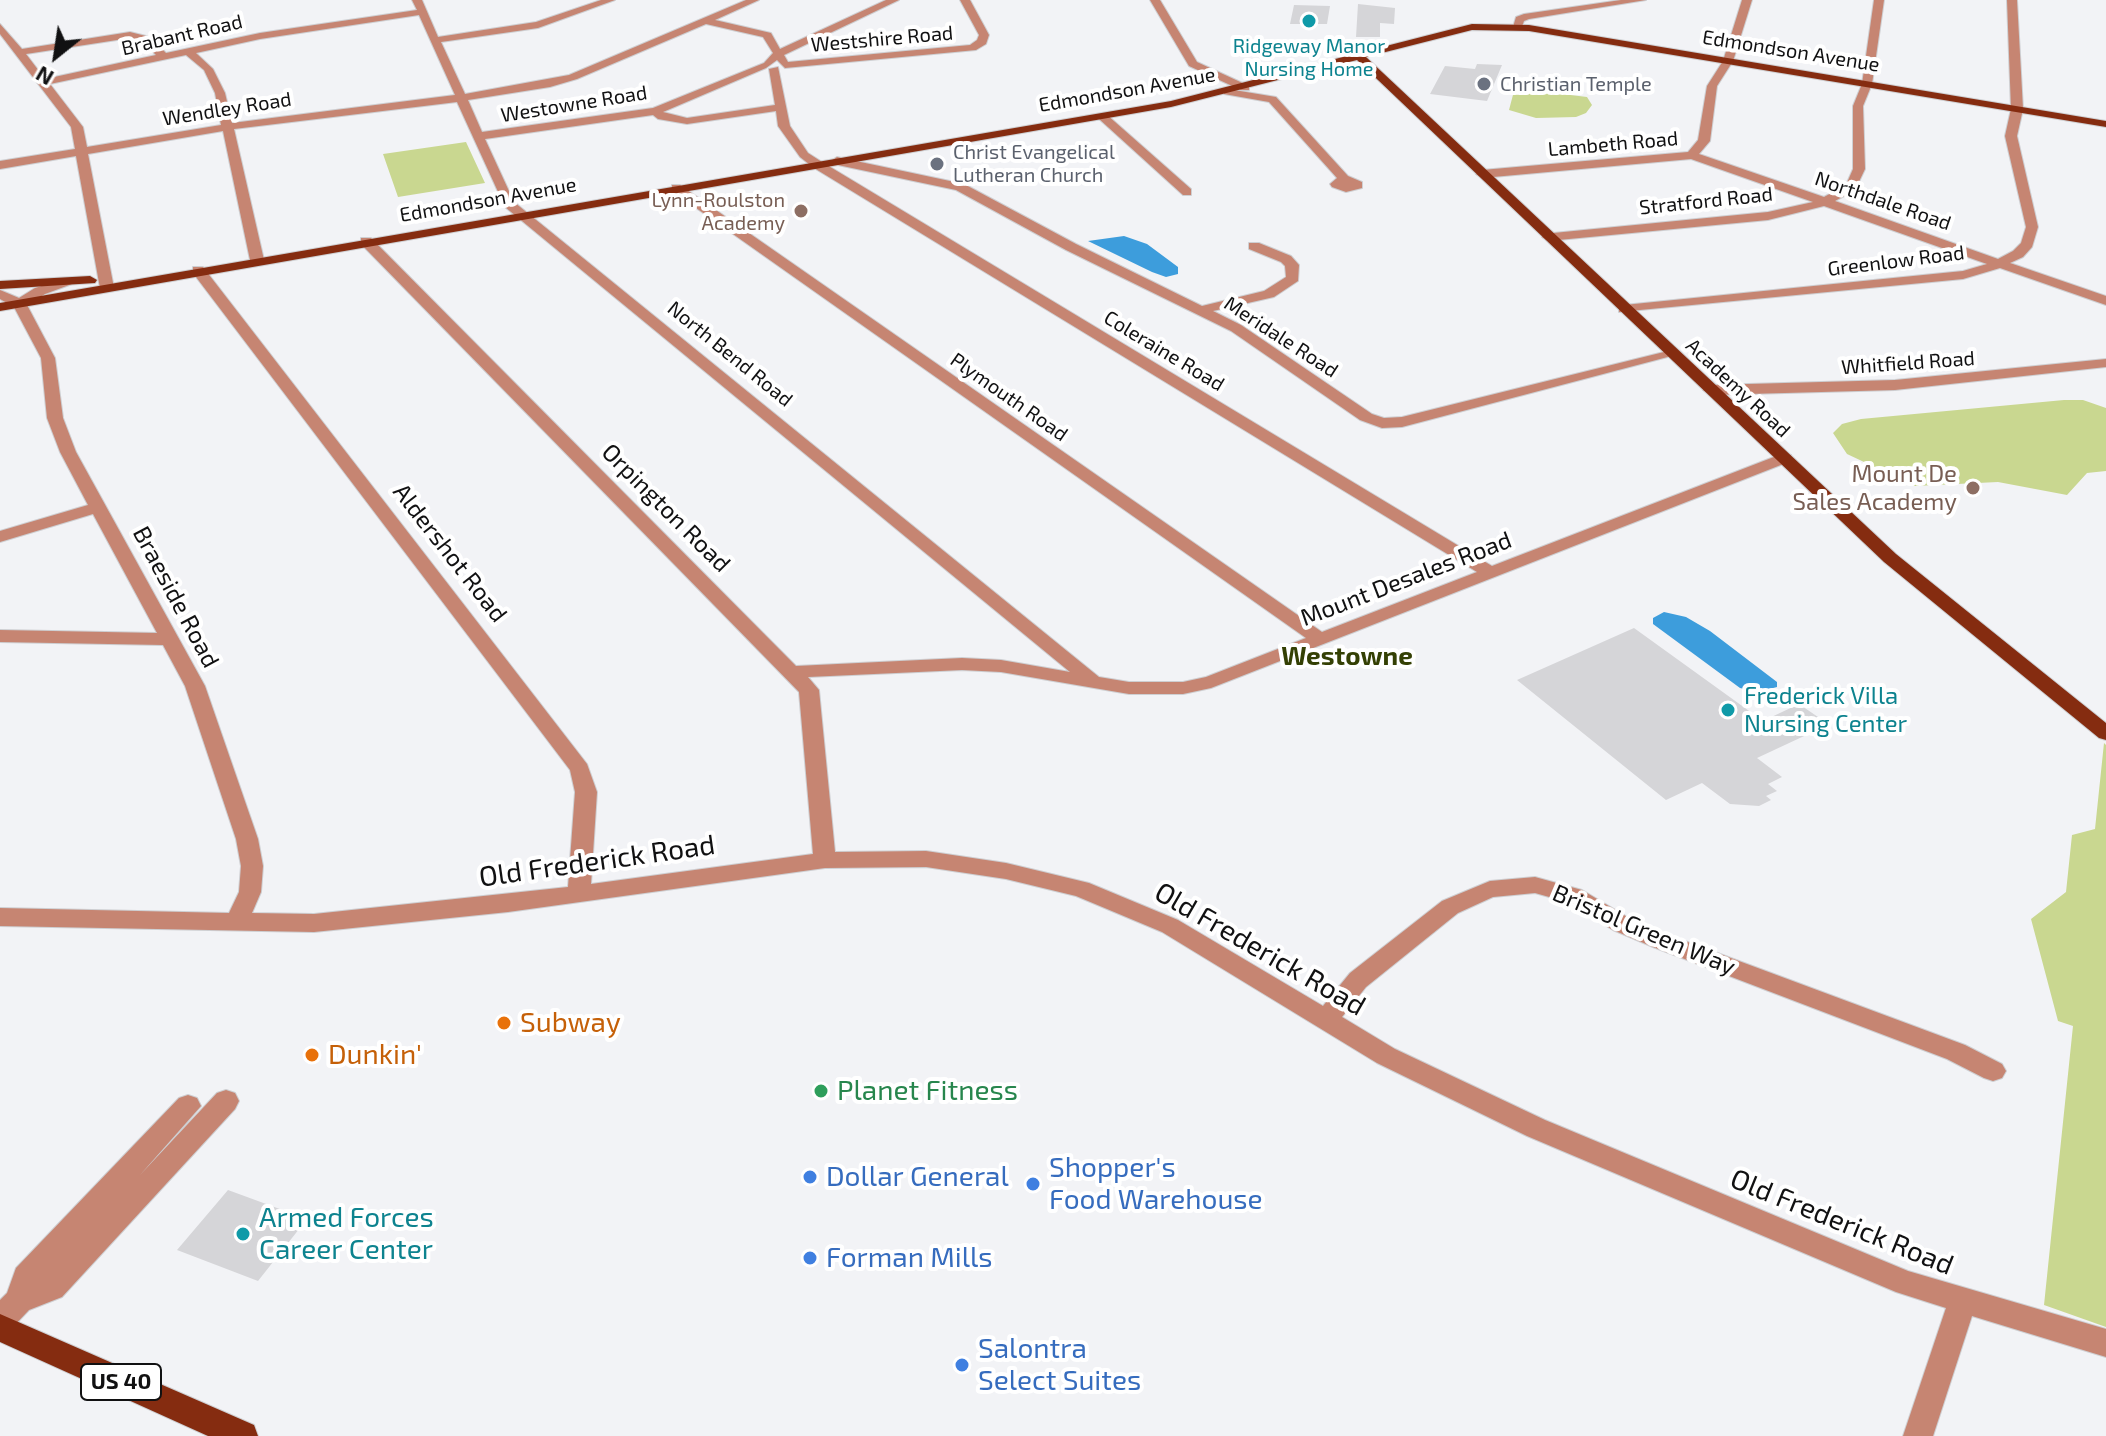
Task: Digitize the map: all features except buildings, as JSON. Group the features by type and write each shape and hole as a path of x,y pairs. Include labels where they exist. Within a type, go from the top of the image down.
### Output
{"main road":[{"name":"Edmondson Avenue","path":"0,307 107,283 1102,116 1245,88 1448,30 1520,22 1728,61 2106,121"},
{"name":"Academy Road","path":"1358,55 1672,354 1955,613 2106,733"},
{"name":"Edmondson Avenue","path":"0,285 73,281 107,283"},
{"name":"US 40","path":"0,1328 243,1436"}],"street":[{"name":"North Bend Road","path":"417,0 509,204 1094,682"},
{"path":"436,40 538,25 610,0"},
{"name":"Wendley Road","path":"0,165 227,127 462,98 562,81 754,0"},
{"name":"Westowne Road","path":"479,136 655,111 775,60 894,0"},
{"name":"Westshire Road","path":"775,60 972,48 982,42 984,35 965,0"},
{"path":"1155,0 1193,64 1245,88"},
{"path":"1520,22 1557,11 1641,0"},
{"name":"Lambeth Road","path":"1482,174 1692,155 1704,141 1712,86 1728,61 1747,0"},
{"path":"1867,84 1879,0"},
{"path":"2012,0 2017,109"},
{"path":"1540,2 1557,11"},
{"name":"Brabant Road","path":"45,82 293,30 423,12"},
{"path":"706,21 761,32 775,60"},
{"path":"0,27 77,127 107,283"},
{"path":"22,52 130,35 146,39 164,57"},
{"path":"188,51 216,81 257,260"},
{"name":"Coleraine Road","path":"775,60 781,107 790,137 804,155 1490,572"},
{"path":"1269,81 1272,99 1344,179"},
{"name":"Stratford Road","path":"1548,237 1768,216 1826,202 1851,187 1857,178 1858,106 1867,84"},
{"path":"1228,92 1272,99"},
{"path":"655,111 662,117 687,121 781,107"},
{"name":"Greenlow Road","path":"1624,309 1933,279 2001,264 2018,254 2031,235 2011,136 2017,109"},
{"path":"1102,116 1187,192"},
{"name":"Northdale Road","path":"1692,155 2106,301"},
{"name":"Meridale Road","path":"837,161 960,187 1071,247 1253,337 1366,417 1382,423 1402,422 1672,354"},
{"name":"Plymouth Road","path":"676,188 1319,638"},
{"name":"Orpington Road","path":"366,241 795,672 809,690 825,860"},
{"path":"1202,310 1269,294 1293,278 1292,265 1286,259 1254,246"},
{"name":"Aldershot Road","path":"198,270 580,769 586,792 586,818 579,895"},
{"path":"0,294 19,304 40,291 73,281"},
{"name":"Braeside Road","path":"19,304 48,358 55,418 98,507 195,686 247,839 252,866 250,892 236,923"},
{"name":"Whitfield Road","path":"1711,390 1895,385 2106,363"},
{"name":"Mount Desales Road","path":"795,672 962,664 1001,666 1163,690 1211,682 1785,458"},
{"path":"0,537 98,507"},
{"path":"0,636 171,639"},
{"name":"Old Frederick Road","path":"0,917 236,923 395,917 825,860 880,858 964,863 1081,889 1170,926 1386,1056 1536,1128 1877,1271 1962,1302 2106,1343"},
{"name":"Bristol Green Way","path":"1325,1020 1367,971 1450,907 1490,889 1535,885 1574,896 1647,936 1956,1052 1993,1071"},
{"path":"10,1310 52,1288 226,1101"},
{"path":"10,1310 26,1277 188,1106"},
{"path":"1918,1436 1962,1302"}],"green space":[{"path":"1521,89 1587,97 1592,105 1586,113 1576,117 1536,118 1509,110 1514,91"},
{"path":"466,142 485,183 398,197 383,154"},
{"path":"2083,400 2106,408 2106,471 2087,473 2067,495 1998,482 1915,486 1847,454 1833,433 1842,424 1861,419"},
{"path":"2104,743 2106,1327 2044,1305 2073,1026 2058,1021 2031,919 2066,892 2072,835 2095,829"}],"water":[{"path":"1124,236 1147,244 1178,267 1178,274 1166,277 1152,272 1088,241"},
{"path":"1664,612 1686,617 1710,631 1777,682 1777,687 1758,692 1740,688 1653,624 1653,618"}],"place":[{"name":"Ridgeway Manor Nursing Home","path":"1309,21"},
{"name":"Christian Temple","path":"1484,84"},
{"name":"Christ Evangelical Lutheran Church","path":"937,164"},
{"name":"Lynn-Roulston Academy","path":"801,211"},
{"name":"Mount De Sales Academy","path":"1973,488"},
{"name":"Frederick Villa Nursing Center","path":"1728,710"},
{"name":"Subway","path":"504,1023"},
{"name":"Dunkin'","path":"312,1055"},
{"name":"Planet Fitness","path":"821,1091"},
{"name":"Dollar General","path":"810,1177"},
{"name":"Shopper's Food Warehouse","path":"1033,1184"},
{"name":"Armed Forces Career Center","path":"243,1234"},
{"name":"Forman Mills","path":"810,1258"},
{"name":"Salontra Select Suites","path":"962,1365"}],"district":[{"name":"Westowne","path":"1347,656"}]}
